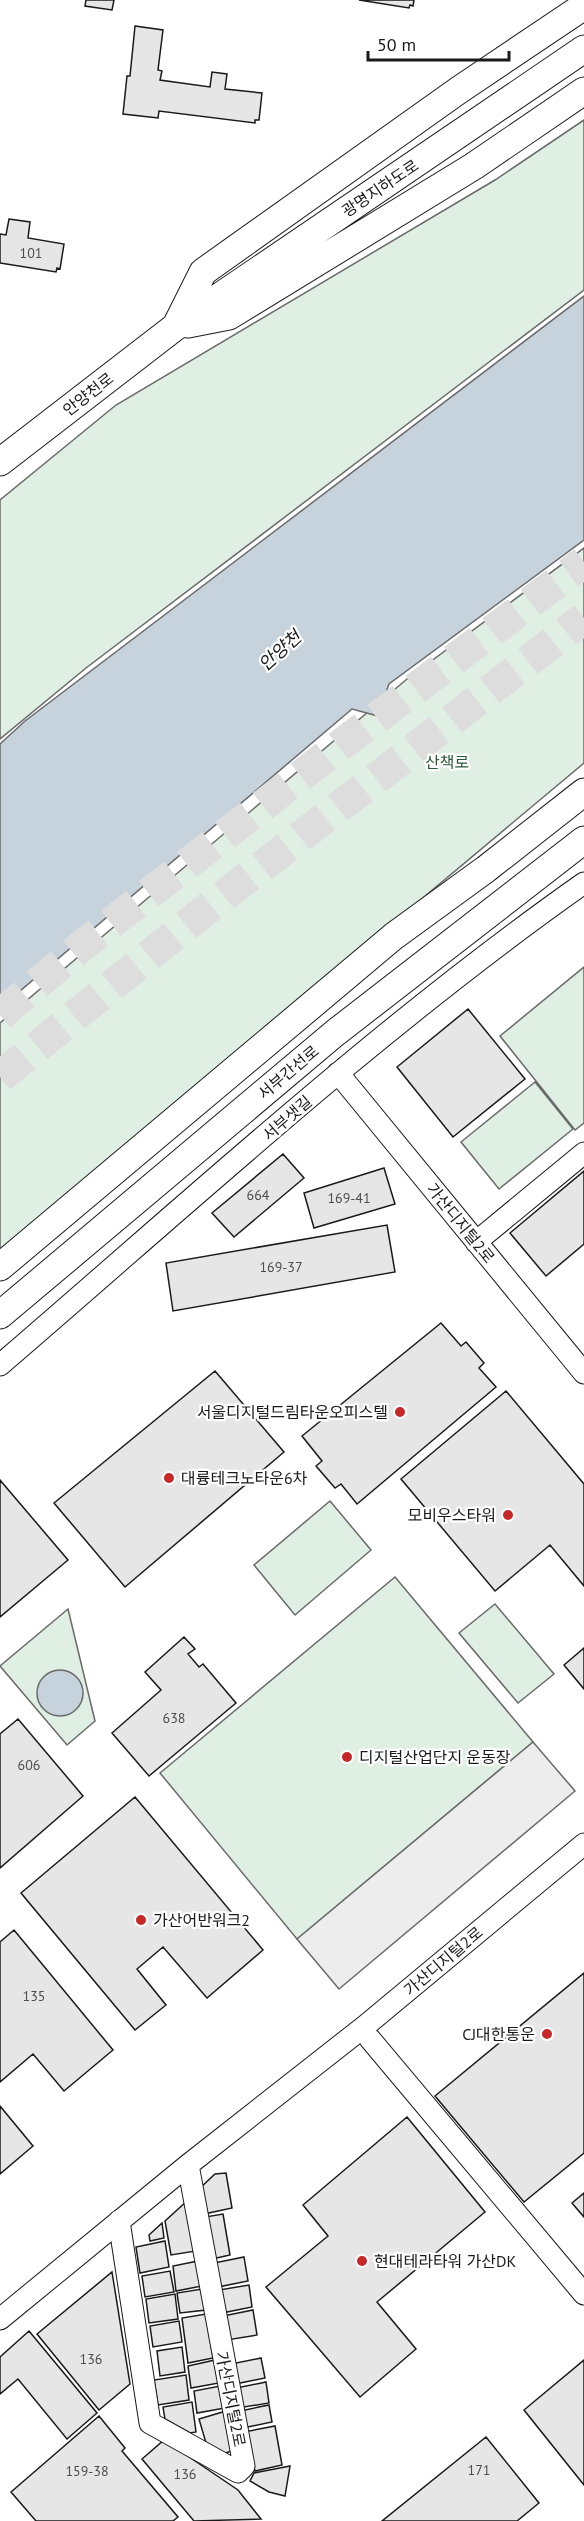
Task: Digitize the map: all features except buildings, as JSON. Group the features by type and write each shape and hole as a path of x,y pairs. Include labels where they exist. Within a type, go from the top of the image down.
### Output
{"main road":[{"path":"175,327 203,272 459,90 584,6"},
{"name":"광명지하도로","path":"175,327 584,49"},
{"path":"175,327 229,316 474,166 584,91"},
{"name":"안양천로","path":"0,462 175,327"},
{"path":"0,1267 394,936 584,771"},
{"path":"394,936 486,869 584,792"},
{"name":"서부간선로","path":"0,1315 335,1033 584,840"},
{"path":"415,969 584,860"}],"street":[{"name":"서부샛길","path":"0,1365 338,1073 528,922 584,883"},
{"name":"가산디지털2로","path":"338,1073 584,1373"},
{"path":"476,1242 584,1153"},
{"name":"가산디지털2로","path":"0,2319 188,2165 365,2026 584,1844"},
{"path":"370,2039 584,2294"},
{"name":"가산디지털2로","path":"119,2221 150,2423 238,2472 244,2466 188,2165"}],"green space":[{"path":"584,120 584,290 86,668 0,739 0,500 116,405 495,180"},
{"name":"산책로","path":"584,548 584,763 0,1252 0,1023 407,679"},
{"path":"584,967 584,1123 575,1130 500,1036"},
{"path":"535,1082 573,1129 499,1189 461,1142"},
{"path":"330,1501 371,1550 295,1615 254,1565"},
{"name":"디지털산업단지 운동장","path":"395,1577 533,1742 297,1939 160,1773"},
{"path":"495,1604 554,1674 518,1703 459,1633"},
{"path":"68,1609 95,1721 67,1745 0,1666"}],"shaded area":[{"path":"533,1742 575,1791 339,1989 297,1939"}],"water":[{"name":"안양천","path":"584,296 584,540 389,684 378,716 352,709 0,1008 0,744 25,721"},
{"path":"60,1670 76,1677 83,1693 76,1709 60,1716 44,1709 37,1693 44,1677"}],"tunnel":[{"path":"0,1015 89,940 351,737 584,562"},
{"path":"0,1077 199,915 584,618"}],"place":[{"name":"서울디지털드림타운오피스텔","path":"400,1412"},
{"name":"대륭테크노타운6차","path":"169,1478"},
{"name":"모비우스타워","path":"508,1515"},
{"name":"디지털산업단지 운동장","path":"347,1757"},
{"name":"가산어반워크2","path":"141,1920"},
{"name":"CJ대한통운","path":"547,2034"},
{"name":"현대테라타워 가산DK","path":"362,2261"}]}
